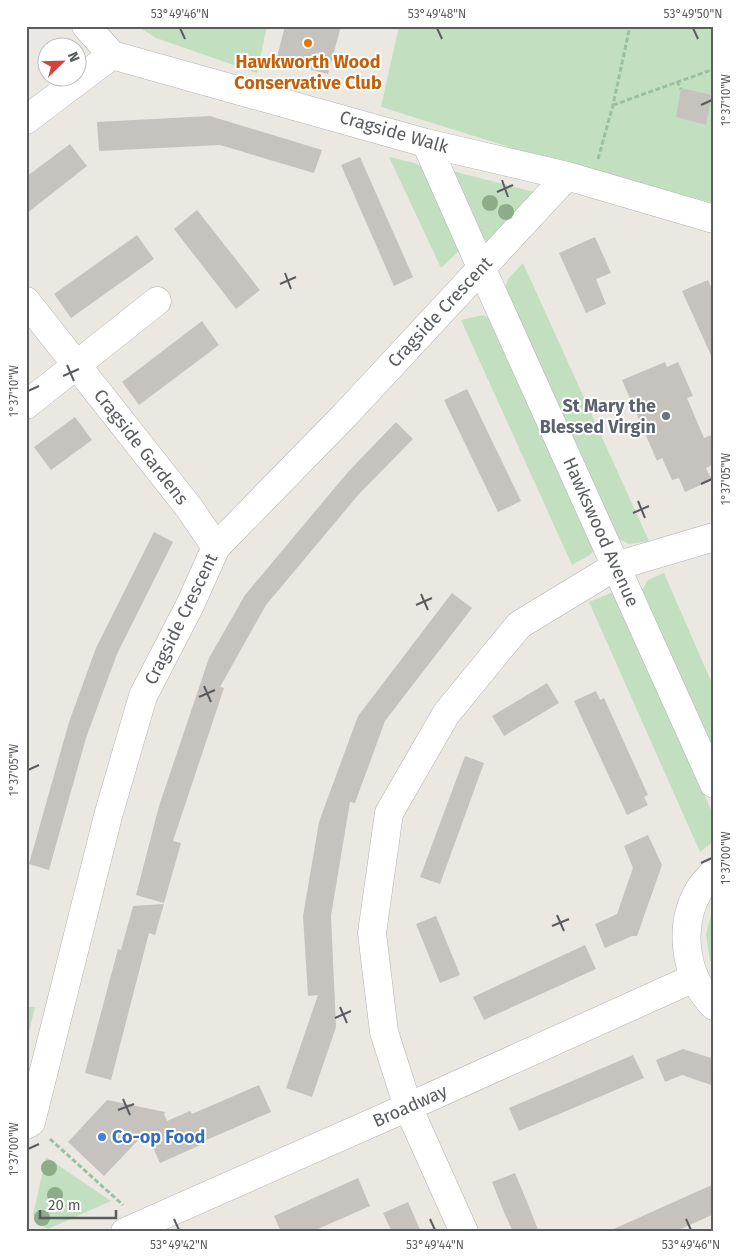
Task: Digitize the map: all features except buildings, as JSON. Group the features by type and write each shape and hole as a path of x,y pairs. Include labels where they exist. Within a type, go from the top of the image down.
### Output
{"street":[{"path":"26,120 112,55 86,26"},
{"name":"Cragside Walk","path":"112,55 426,143 579,180 714,219"},
{"name":"Hawkswood Avenue","path":"426,143 714,784"},
{"name":"Cragside Crescent","path":"28,1123 108,816 143,696 190,606 216,547 345,415 481,267 579,180"},
{"name":"Cragside Gardens","path":"26,301 190,509 216,547"},
{"path":"26,405 157,301"},
{"path":"464,1232 408,1107 384,1032 372,933 389,813 446,714 519,625 616,566 714,537"},
{"path":"714,872 699,890 688,918 686,948 694,978 707,999 714,1006"},
{"name":"Broadway","path":"134,1228 694,978"}],"path":[{"path":"579,180 613,104 630,26"},
{"path":"613,104 714,69"},
{"path":"677,81 682,90"},
{"path":"28,1123 134,1228"}],"green space":[{"path":"137,26 267,26 257,73 156,38"},
{"path":"399,26 714,26 714,203 576,168 381,107"},
{"path":"389,157 415,163 427,170 461,249 441,268"},
{"path":"452,171 539,193 488,242 482,238"},
{"path":"523,263 649,541 629,544 619,539 505,289 508,279"},
{"path":"483,315 491,319 596,548 590,555 572,565 461,320"},
{"path":"664,573 714,688 714,754 642,590 648,580"},
{"path":"611,593 619,599 714,817 714,841 700,852 589,602"},
{"path":"714,904 714,961 710,962 706,934"},
{"path":"26,1007 35,1007 26,1044"},
{"path":"46,1157 111,1201 48,1229 39,1224 33,1215"}],"place":[{"name":"Hawkworth Wood Conservative Club","path":"308,43"},
{"name":"St Mary the Blessed Virgin","path":"666,416"},
{"name":"Co-op Food","path":"102,1137"}]}
